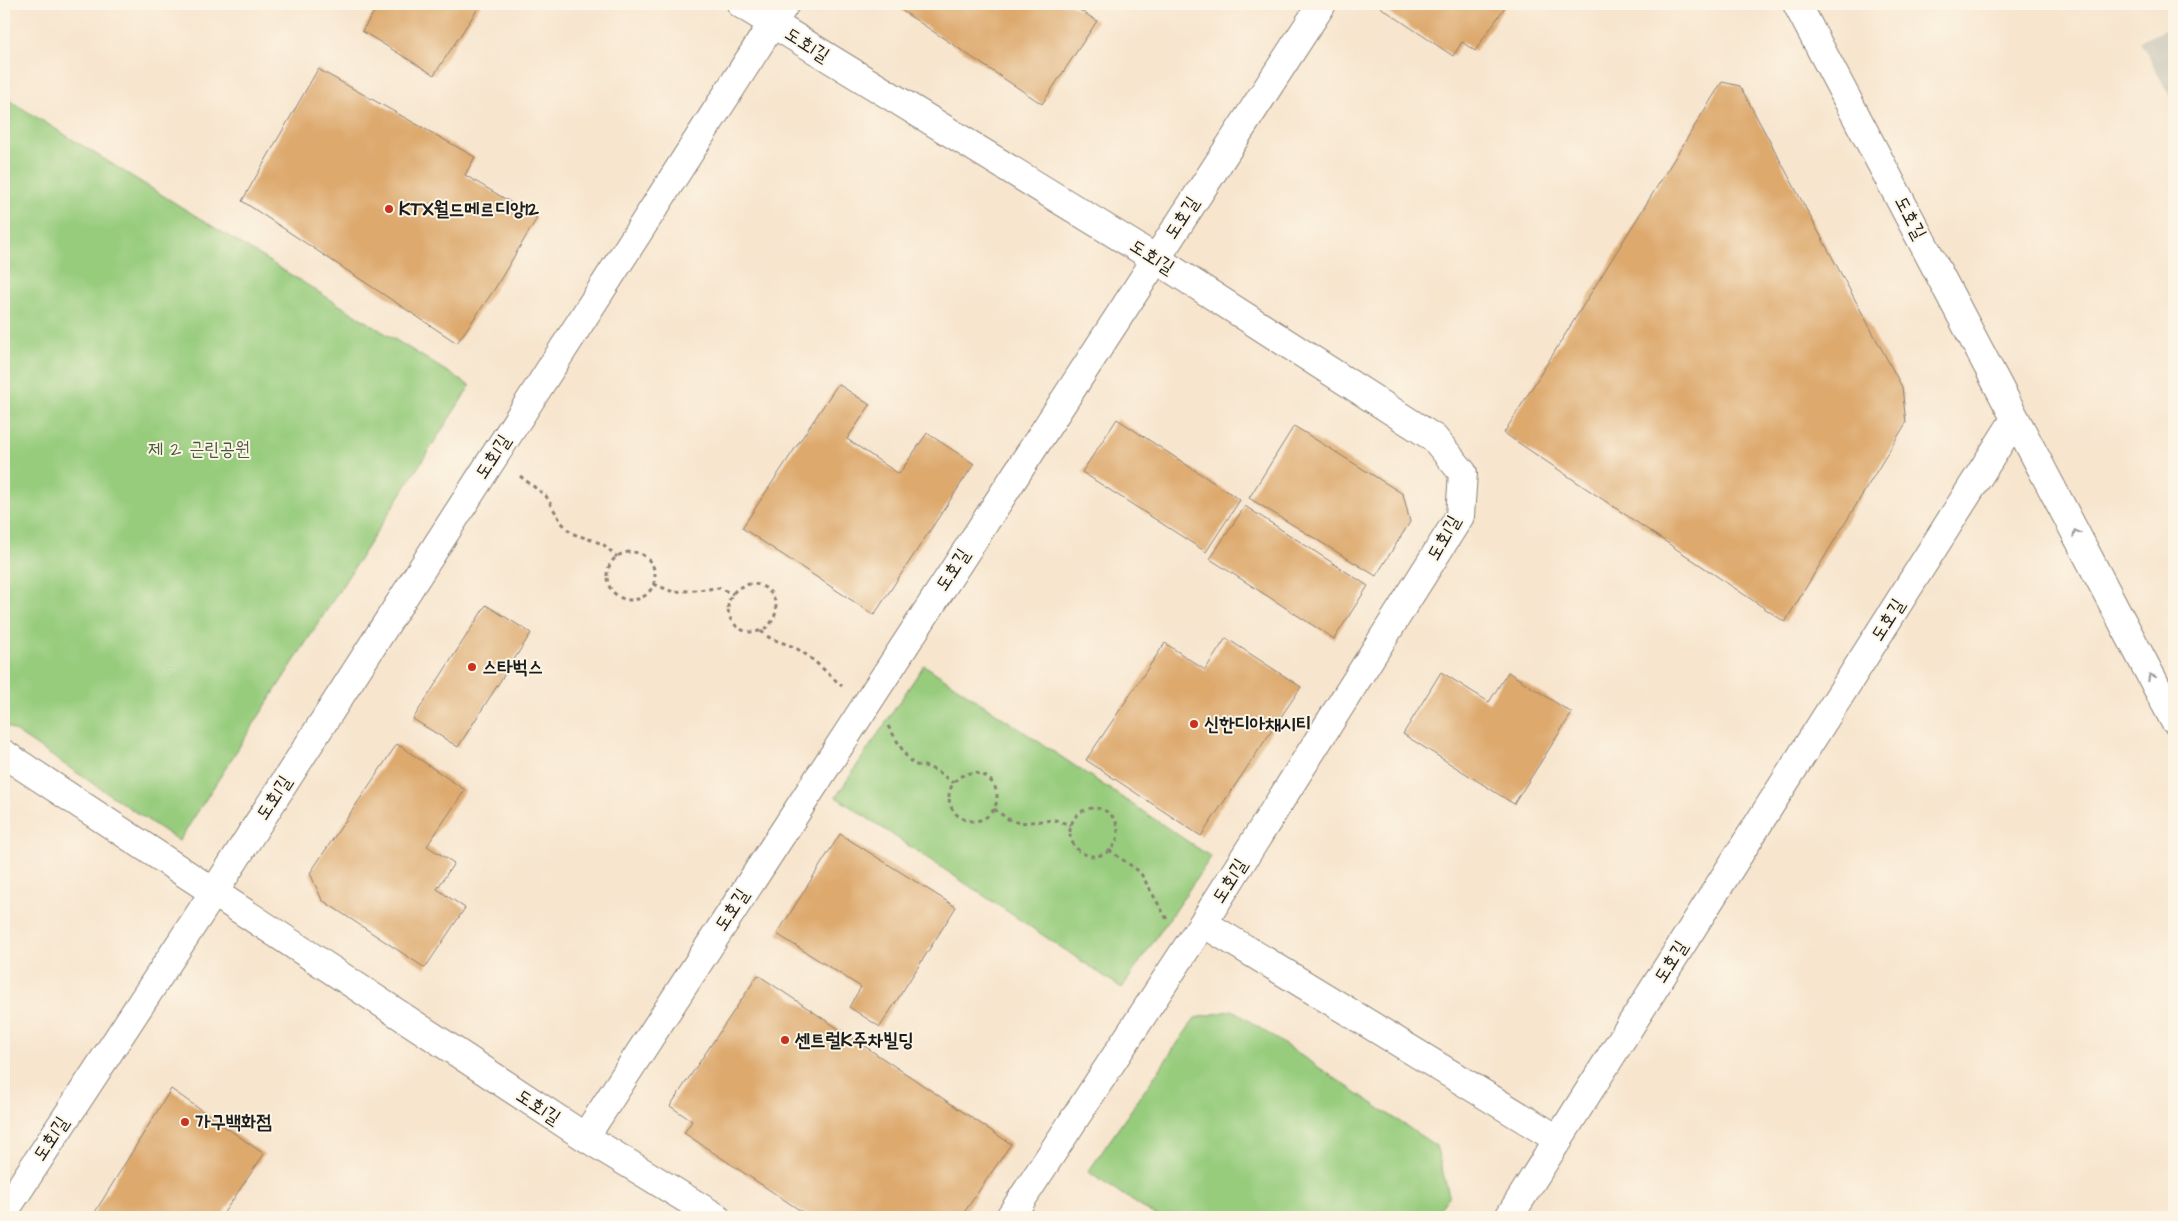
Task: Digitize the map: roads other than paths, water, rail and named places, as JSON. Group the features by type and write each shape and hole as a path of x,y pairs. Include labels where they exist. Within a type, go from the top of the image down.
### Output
{"street":[{"name":"도호1길","path":"740,4 778,14 1434,438 1464,473 1460,516 1203,924 1010,1217"},
{"name":"도호길","path":"585,1137 1322,4"},
{"name":"도호길","path":"1509,1217 2015,419 1797,4"},
{"name":"도호1길","path":"4,1212 214,892 778,14"},
{"path":"2015,419 2174,720"},
{"name":"도호1길","path":"4,754 585,1137 716,1217"},
{"path":"1203,924 1559,1140"}],"place":[{"name":"KTX월드메르디앙12","path":"389,209"},
{"name":"스타벅스","path":"472,667"},
{"name":"신한디아채시티","path":"1194,724"},
{"name":"센트럴K주차빌딩","path":"785,1040"},
{"name":"가구백화점","path":"185,1122"}],"park label":[{"name":"제 2 근린공원","path":"199,449"}]}
